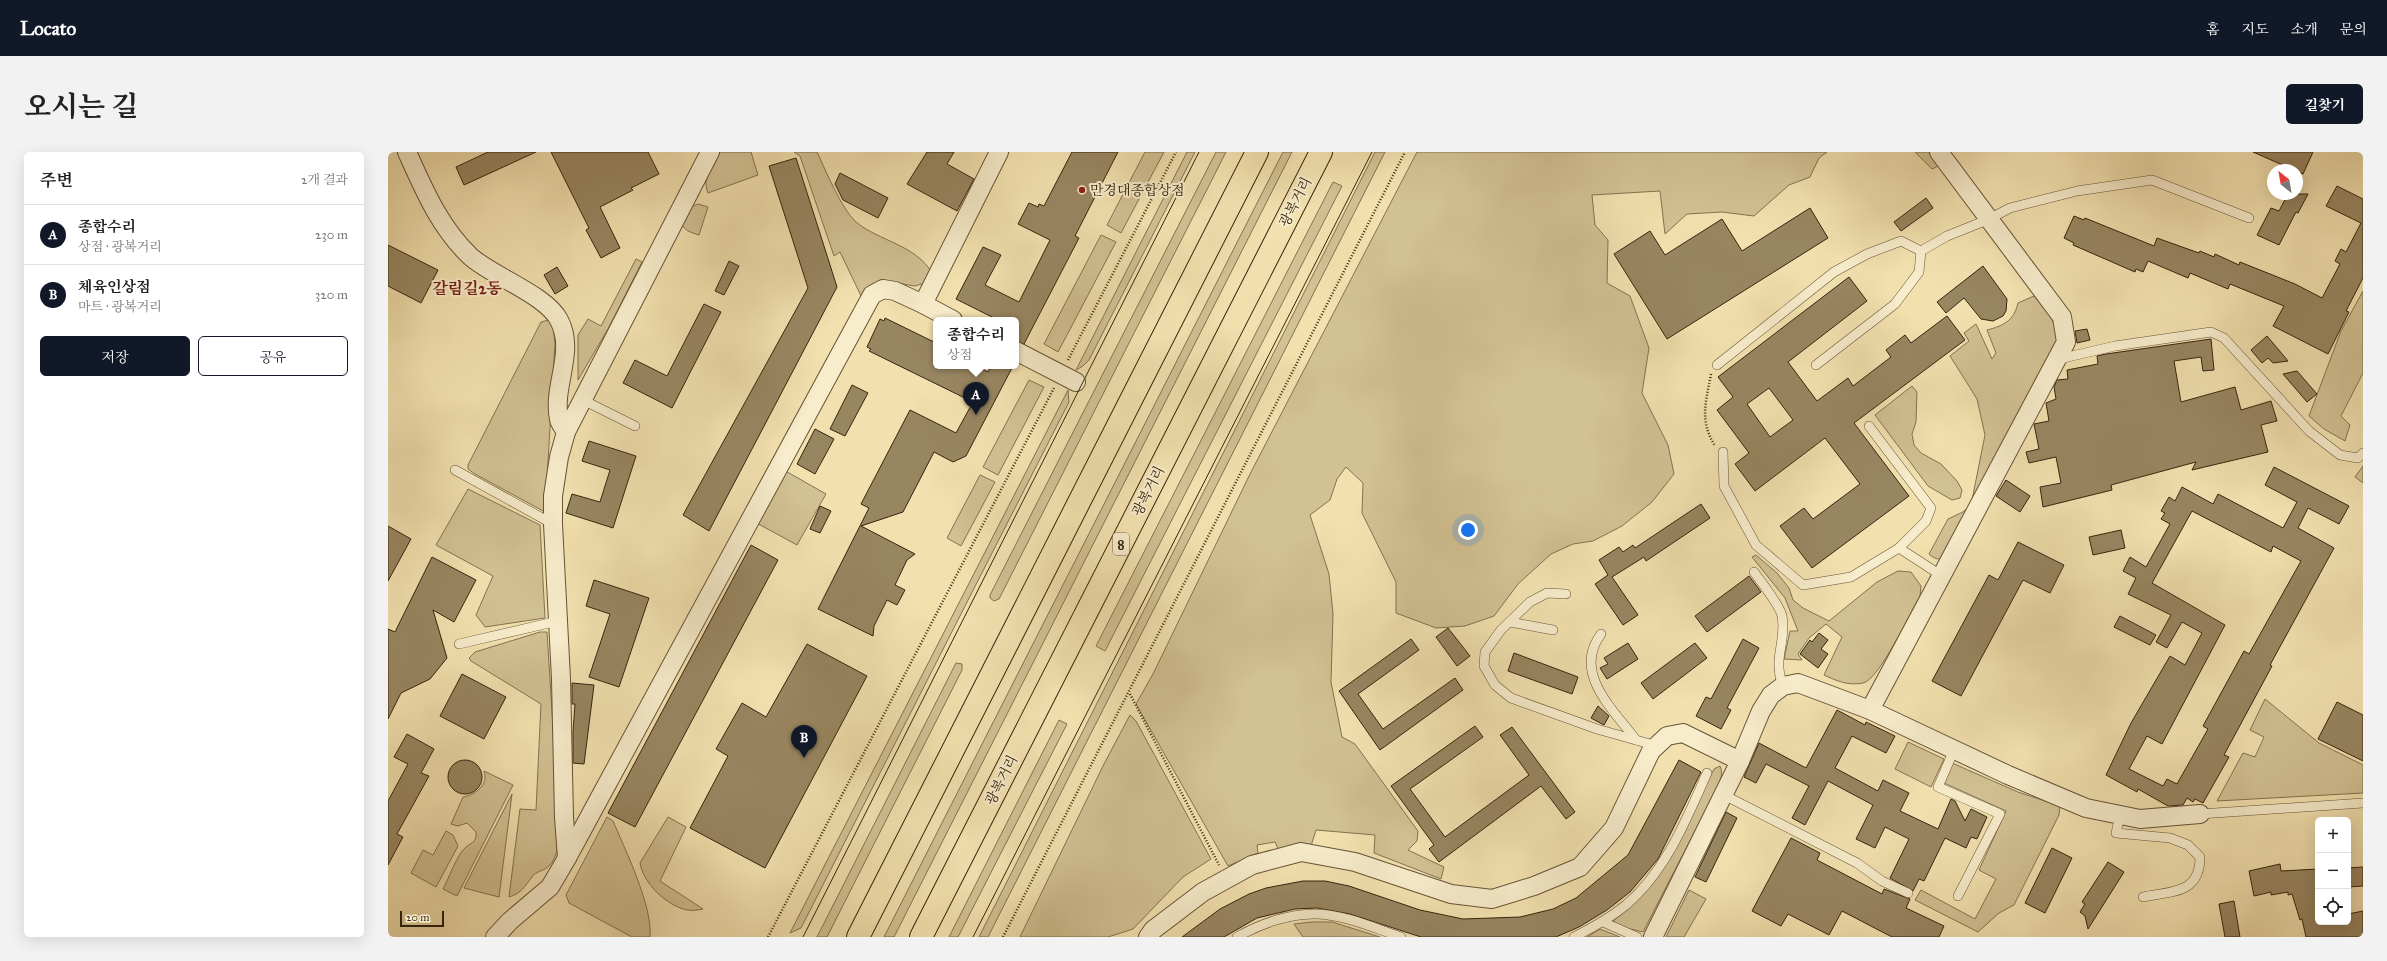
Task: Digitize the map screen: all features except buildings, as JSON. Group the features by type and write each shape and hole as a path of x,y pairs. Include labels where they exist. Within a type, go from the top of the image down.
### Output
{"highway":[{"path":"858,937 1256,152"},
{"name":"광복거리","path":"921,937 1321,152"}],"street":[{"path":"407,152 426,195 447,231 472,258 544,303 559,320 566,343 558,405 559,420 566,432"},
{"path":"567,858 564,817 564,774 553,524 553,496 559,457 566,432 710,152"},
{"path":"923,304 999,152"},
{"path":"1870,710 2059,359 2066,342 2062,317 1988,220 1939,152"},
{"path":"495,937 510,920 550,887 872,295 883,289 895,291 947,317"},
{"path":"1019,353 1069,378"},
{"path":"1653,937 1724,795 1762,711 1771,695 1783,686 1798,683 1870,710 1954,750 2086,808 2140,818 2200,814"},
{"path":"1148,937 1153,930 1203,892 1252,865 1301,852 1355,862 1451,894 1492,898 1534,886 1580,867 1614,828 1651,751 1667,736 1683,733 1740,761"}],"lane":[{"path":"1921,251 1947,236 1988,220 2010,208 2077,191 2152,180 2250,218"},
{"path":"1717,365 1840,268 1867,254 1901,241 1921,251"},
{"path":"1816,365 1895,304 1919,272 1921,251"},
{"path":"2059,359 2115,346 2211,332 2224,338 2309,431 2340,455 2358,458 2363,453"},
{"path":"583,400 636,426"},
{"path":"1723,452 1724,486 1756,545 1803,584 1851,577 1899,548 1926,521 1931,508 1869,426"},
{"path":"455,470 553,524"},
{"path":"1899,548 1942,576"},
{"path":"1754,572 1782,614 1784,629 1778,672 1783,686"},
{"path":"1566,594 1547,593 1530,602 1510,622 1485,652 1484,666 1494,685 1511,698 1597,729 1656,746"},
{"path":"459,644 558,621"},
{"path":"1510,622 1552,630"},
{"path":"1601,634 1594,644 1590,665 1597,689 1636,740"},
{"path":"1954,750 1938,787 2000,814 1958,896"},
{"path":"1574,937 1603,922 1627,904 1660,867 1676,841 1707,773"},
{"path":"1724,795 1857,863 1882,881 1908,893"},
{"path":"2200,814 2363,803"},
{"path":"2120,815 2116,833 2170,838 2188,845 2200,857 2200,870 2195,881 2184,889 2143,897"},
{"path":"1237,937 1254,928 1286,918 1317,914 1347,919 1401,937"},
{"path":"1603,922 1637,937"}],"path":[{"path":"768,937 1069,378 1176,152"},
{"path":"1003,937 1129,694 1404,153"},
{"path":"1717,365 1712,373 1705,422 1707,432 1712,441 1723,452"},
{"path":"1129,694 1227,879"}],"shaded area":[{"path":"717,152 751,152 758,175 708,193 706,188 707,177"},
{"path":"794,152 817,152 834,189 850,216 856,222 875,234 897,244 917,256 932,273 928,282 915,286 891,282 862,298 840,252 834,256 800,156"},
{"path":"1145,152 1164,152 1121,233 1107,225"},
{"path":"1187,152 1195,152 1089,360 1076,370"},
{"path":"1216,152 1226,152 999,599 994,601 990,598 990,595"},
{"path":"1283,152 1292,152 894,937 884,937"},
{"path":"1375,152 1385,152 988,937 979,937"},
{"path":"1417,152 1827,152 1819,158 1810,177 1789,185 1754,216 1722,212 1687,214 1665,234 1660,191 1592,195 1595,225 1608,240 1607,283 1630,296 1649,348 1642,393 1668,445 1674,474 1652,502 1622,526 1593,541 1573,544 1551,554 1518,584 1494,616 1465,626 1436,628 1396,613 1396,582 1362,513 1363,483 1346,467 1337,479 1330,500 1310,515 1329,574 1333,614 1331,682 1342,737 1355,744 1418,831 1417,841 1408,850 1444,867 1441,879 1374,853 1375,835 1316,830 1311,846 1279,851 1275,842 1257,845 1258,853 1228,866 1136,704 1153,674 1250,474"},
{"path":"1915,152 1929,152 1938,166 1932,169"},
{"path":"1333,182 1342,186 1105,651 1096,646"},
{"path":"698,204 708,207 699,235 690,232 682,225 681,222 689,208"},
{"path":"1101,235 1116,242 1058,352 1044,344"},
{"path":"636,259 642,262 608,329 578,380 578,335 588,319 601,326"},
{"path":"2363,291 2363,373 2341,416 2350,425 2345,441 2324,429 2309,416 2341,331"},
{"path":"2034,296 2047,311 2053,321 2057,333 2057,340 1947,559 1935,558 1929,554 1948,519 1963,512 1971,505 1985,435 1977,399 1950,356 1969,341 1964,333 1976,324 1992,359 1996,353 1987,330 1998,327 2007,322 2014,314 2018,303"},
{"path":"549,320 553,324 555,344 545,512 475,474 468,469 468,465 541,322"},
{"path":"1029,380 1044,387 998,475 983,467"},
{"path":"1912,386 1917,392 1916,422 1912,434 1914,445 1921,453 1941,464 1957,481 1962,490 1960,498 1952,500 1928,486 1875,415"},
{"path":"1068,390 1069,402 801,928 790,933"},
{"path":"2363,466 2363,483 2355,477"},
{"path":"782,469 826,494 797,545 753,521"},
{"path":"980,475 995,482 961,546 947,538"},
{"path":"468,489 540,525 545,618 485,627 476,615 493,576 436,545"},
{"path":"1756,555 1777,573 1789,588 1793,600 1803,608 1829,621 1877,582 1898,571 1911,572 1921,586 1920,596 1885,659 1870,679 1858,684 1843,682 1824,675 1842,637 1826,624 1809,638 1798,654 1802,660 1784,659 1790,631 1798,631 1785,598 1752,557"},
{"path":"540,632 547,632 560,838 556,855 552,863 545,869 534,874 520,892 509,897 520,809 536,810 541,704 471,661 469,658 475,652"},
{"path":"956,663 962,664 962,670 827,937 817,937"},
{"path":"2265,699 2319,743 2363,765 2363,793 2217,801 2243,753 2255,757 2264,737 2250,730"},
{"path":"1130,715 1136,721 1211,859 1183,877 1133,929 1108,937 1020,937 1104,764"},
{"path":"1059,720 1067,724 958,937 949,937"},
{"path":"1908,742 1944,759 1931,787 1895,769"},
{"path":"1952,763 2018,792 2060,806 2059,815 2014,905 1999,913 1978,932 1915,900 1921,890 1975,919 1996,879 1979,870 2006,811 1944,783"},
{"path":"1720,766 1722,774 1718,785 1643,932 1622,927 1613,921 1631,906 1660,871 1683,831 1714,769"},
{"path":"484,771 513,785 457,896 443,889 455,862 466,847 474,841 476,832 467,823 458,826 451,824 463,797 476,792 483,785 485,781"},
{"path":"512,794 499,897 464,888"},
{"path":"607,817 613,821 643,894 650,925 650,937 632,937 569,903 566,895"},
{"path":"668,817 686,827 660,881 703,909 687,910 672,904 664,899 651,886 642,871 640,863"},
{"path":"446,831 453,835 458,846 436,887 411,873 423,850 433,855"},
{"path":"1689,890 1706,899 1684,937 1666,937"},
{"path":"1332,922 1380,937 1303,937 1294,924"},
{"path":"1600,929 1620,937 1587,937"}],"tram line":[{"path":"803,937 1199,152"},
{"path":"973,937 1372,152"}],"place":[{"name":"만경대종합상점","path":"1082,190"},
{"name":"종합수리","path":"976,415"},
{"name":"체육인상점","path":"804,758"}],"district":[{"name":"갈림길2동","path":"467,288"}]}
